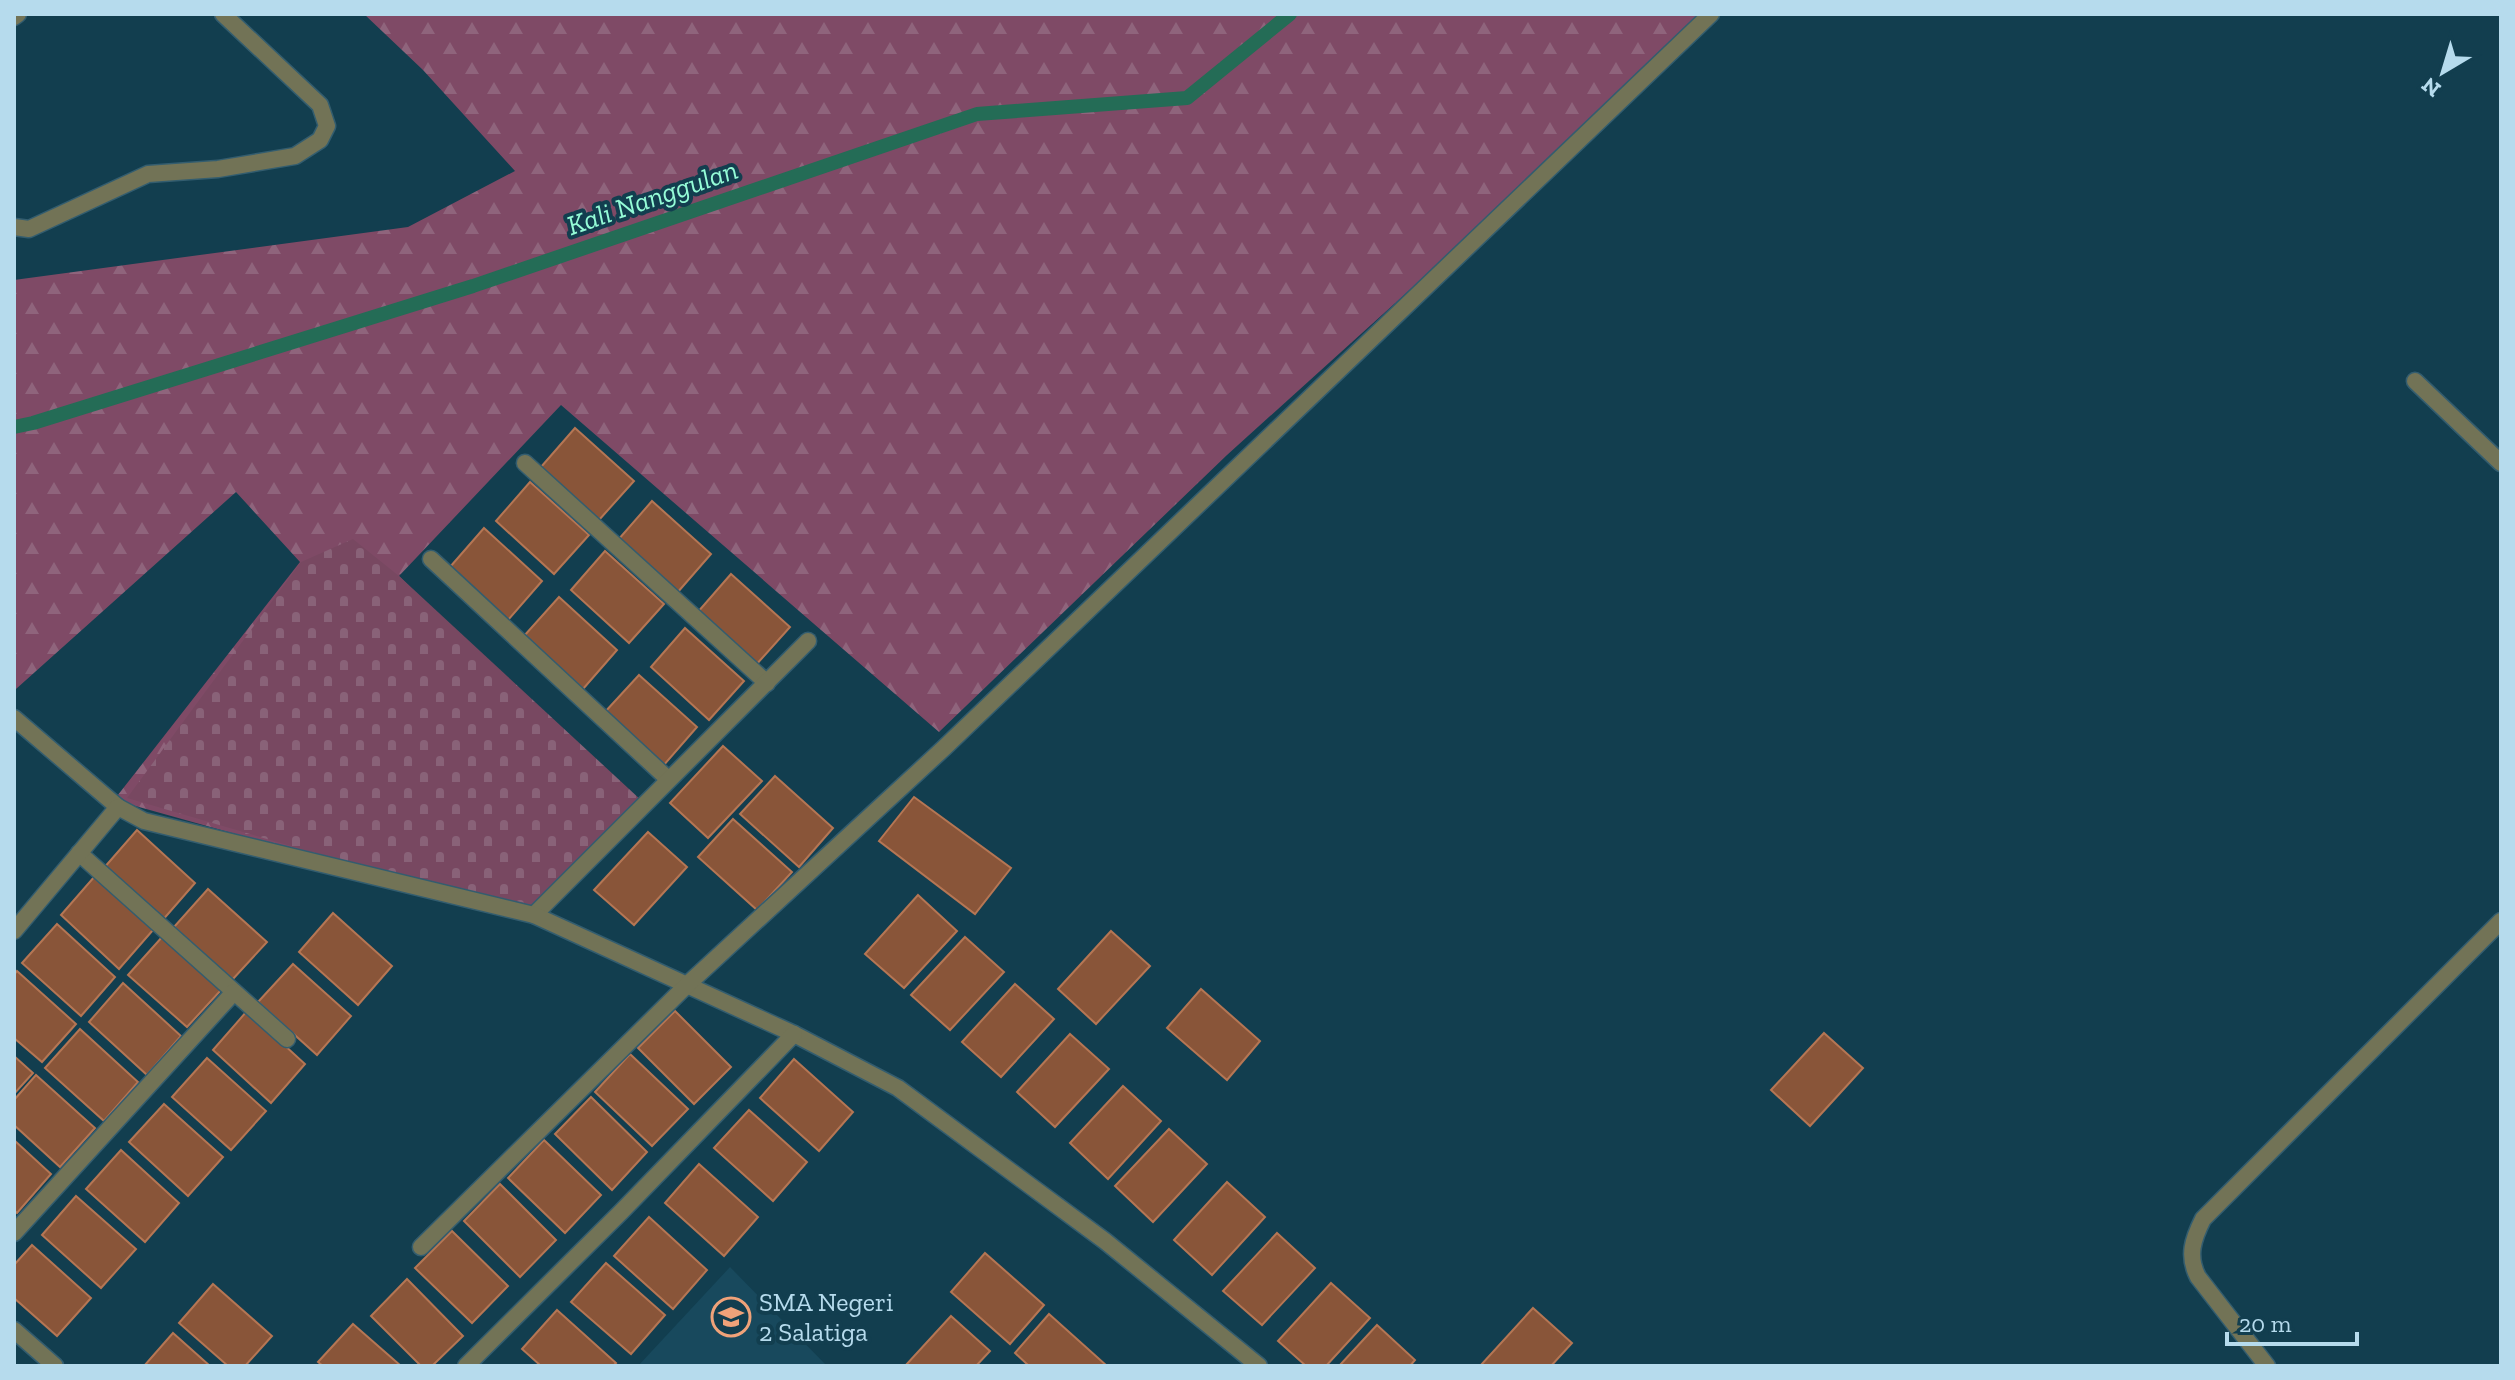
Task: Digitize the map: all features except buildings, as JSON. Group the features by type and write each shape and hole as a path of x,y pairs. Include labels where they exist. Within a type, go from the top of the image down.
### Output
{"street":[{"path":"14,227 29,229 148,174 218,169 295,156 320,140 327,126 320,105 223,14"},
{"path":"421,1247 688,984 944,748 1711,14"},
{"path":"2415,381 2501,463"},
{"path":"525,463 767,683"},
{"path":"431,559 668,779"},
{"path":"534,915 808,641"},
{"path":"14,718 118,807 144,821 534,915 794,1034 898,1088 1105,1241 1259,1366"},
{"path":"14,931 118,807"},
{"path":"79,853 287,1039"},
{"path":"2267,1366 2191,1264 2193,1246 2203,1219 2501,921"},
{"path":"14,1233 234,992"},
{"path":"466,1366 794,1034"},
{"path":"14,1330 55,1366"}],"shaded area":[{"name":"SMA Negeri 2 Salatiga","path":"730,1267 827,1366 638,1366"}],"green space":[{"path":"364,14 1715,14 1227,455 939,732 561,405 399,576 630,804 530,909 321,858 114,800 300,562 236,492 16,689 14,687 14,280 408,227 515,171 423,70"},
{"path":"353,539 399,576 642,801 542,907 342,861 127,798 301,562"}],"waterway":[{"name":"Kali Nanggulan","path":"14,427 473,286 977,114 1187,98 1290,14"}],"place":[{"name":"SMA Negeri 2 Salatiga","path":"731,1317"}]}
